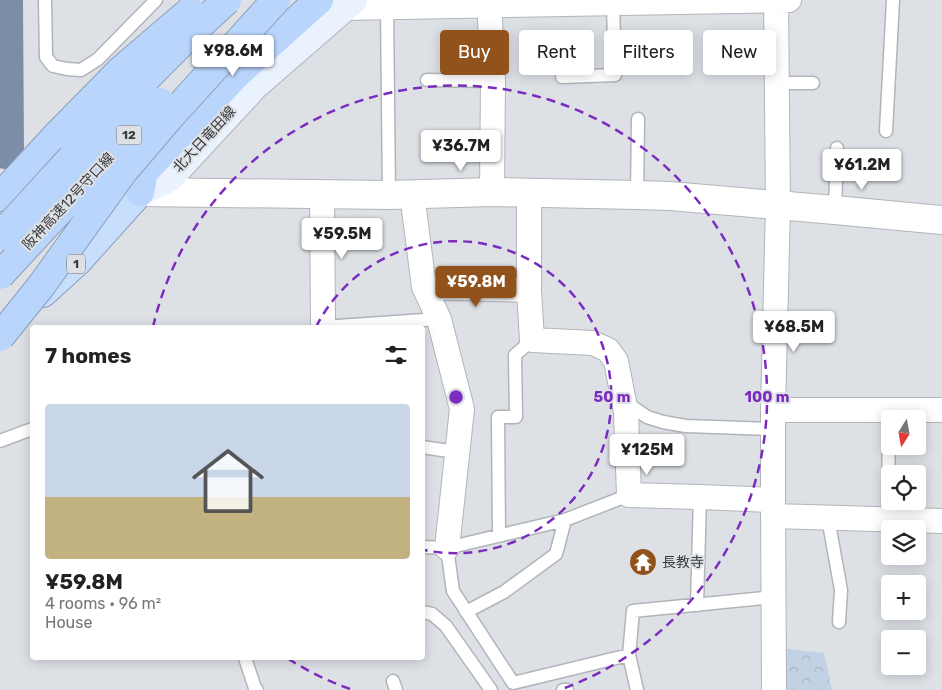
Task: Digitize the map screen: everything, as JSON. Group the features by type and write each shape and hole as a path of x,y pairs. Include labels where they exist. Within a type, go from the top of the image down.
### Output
{"highway":[{"path":"72,145 154,43 202,0"},
{"path":"8,199 120,71 202,0"},
{"name":"阪神高速12号守口線","path":"0,236 192,31 227,0"},
{"name":"阪神高速12号守口線","path":"0,275 204,56 264,0"},
{"path":"0,337 41,286 123,172 169,118 276,0"},
{"path":"140,192 144,172 236,75 339,2"},
{"name":"1","path":"0,324 47,290 77,262 140,192"}],"main road":[{"path":"44,222 8,199 72,145 214,0"},
{"name":"北大日竜田線","path":"0,228 44,222 140,192 168,178 254,86 339,2"},
{"name":"北大日竜田線","path":"8,199 140,192"}],"street":[{"path":"774,690 773,420 778,206 776,0"},
{"path":"339,2 387,7 541,2 613,3 790,0"},
{"path":"489,3 493,81 492,192"},
{"path":"140,192 322,194 492,192 670,196 942,220"},
{"path":"529,193 529,290 532,340 593,343 608,350 616,361 626,412 629,495 700,496 828,518 942,521"},
{"path":"322,194 323,325"},
{"path":"401,194 424,287 439,319 462,409 447,548"},
{"path":"424,287 529,290"},
{"path":"926,410 942,410"},
{"path":"773,420 881,411"}],"lane":[{"path":"45,0 46,57 54,66 81,70 98,59 156,0"},
{"path":"886,131 893,0"},
{"path":"562,76 615,75 613,3"},
{"path":"387,7 401,194"},
{"path":"428,80 493,81"},
{"path":"777,83 813,83"},
{"path":"637,195 638,119"},
{"path":"835,210 837,148"},
{"path":"378,325 405,324 439,319"},
{"path":"775,320 820,323"},
{"path":"499,535 498,417 516,417 516,356 532,340"},
{"path":"624,401 647,416 663,422 686,426 773,420"},
{"path":"0,441 30,430"},
{"path":"425,447 456,452"},
{"path":"888,519 889,455"},
{"path":"425,547 447,548 566,520 629,495"},
{"path":"696,605 700,496"},
{"path":"828,518 841,590 839,622"},
{"path":"466,612 504,592 556,554 566,520"},
{"path":"447,548 453,591 513,683 629,655"},
{"path":"637,690 629,655 633,611 774,597"},
{"path":"425,613 432,614 446,626 491,690"},
{"path":"246,660 257,690"}],"green space":[{"path":"781,648 824,653 832,690 779,690"}],"waterway":[{"path":"4,0 5,150"}],"place":[{"name":"長教寺","path":"643,562"}]}
